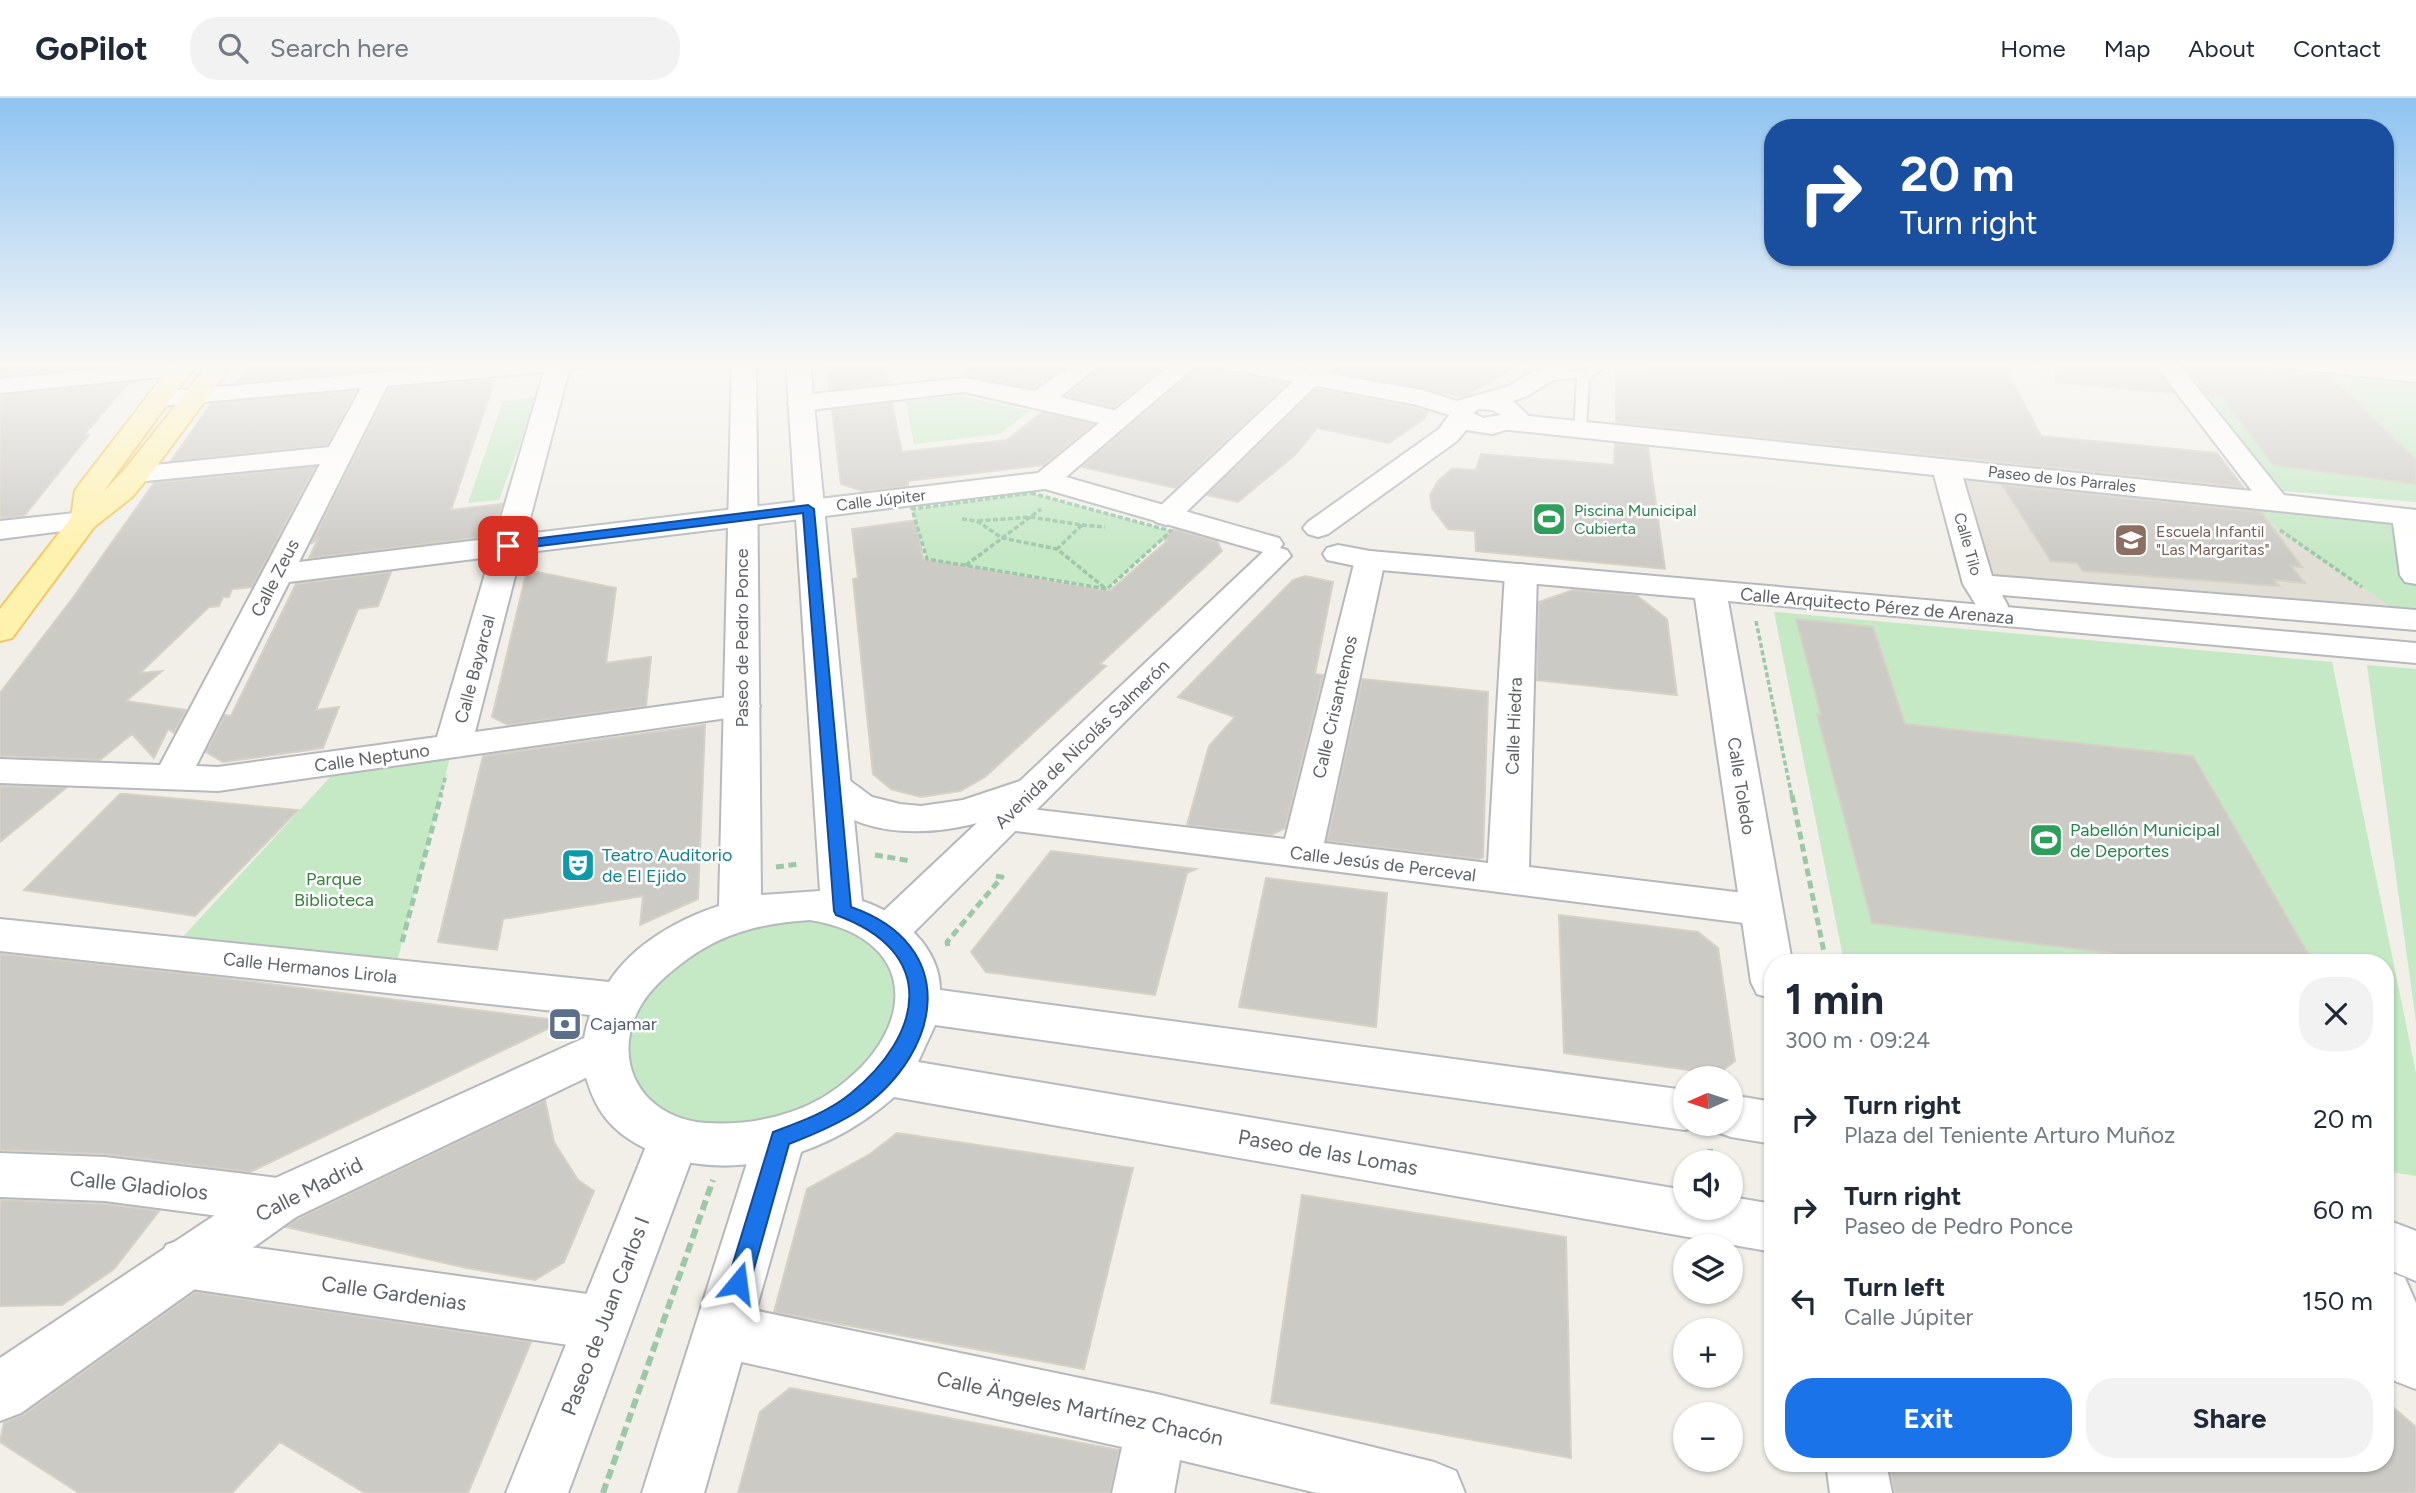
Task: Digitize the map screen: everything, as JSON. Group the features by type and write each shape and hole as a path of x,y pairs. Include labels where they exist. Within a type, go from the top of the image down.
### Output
{"main road":[{"path":"84,521 89,491 137,427"},
{"path":"0,631 84,521 122,491 172,427"}],"street":[{"name":"Calle Zeus","path":"172,777 353,427"},
{"name":"Calle Bayarcal","path":"453,746 508,546 544,427"},
{"name":"Paseo de Pedro Ponce","path":"740,914 744,427"},
{"path":"803,427 842,911"},
{"path":"1050,490 1109,427"},
{"path":"1166,516 1259,427"},
{"path":"1318,528 1465,427"},
{"name":"Paseo de los Parrales","path":"1561,427 2406,516 2416,575"},
{"path":"2216,427 2273,500"},
{"path":"136,474 339,454"},
{"name":"Calle Tilo","path":"1946,467 1979,583 1997,618"},
{"name":"Calle Júpiter","path":"277,574 808,509 1050,490 1166,516 1310,557"},
{"path":"0,530 84,521"},
{"path":"1310,557 1341,548 1336,536 1318,528"},
{"name":"Avenida de Nicolás Salmerón","path":"888,932 1035,789 1310,557 1270,538 1284,529 1318,528"},
{"name":"Calle Arquitecto Pérez de Arenaza","path":"1310,557 1521,573 1997,618 2416,653"},
{"name":"Calle Crisantemos","path":"1301,854 1310,557"},
{"name":"Calle Hiedra","path":"1508,878 1521,573"},
{"path":"1979,583 2412,620"},
{"name":"Calle Toledo","path":"1710,590 1768,954"},
{"name":"Calle Neptuno","path":"0,771 218,779 742,706"},
{"path":"832,786 856,806 888,816 929,820 980,811 1035,789"},
{"name":"Calle Jesús de Perceval","path":"1006,819 1760,910"},
{"path":"799,906 842,911 867,919 888,932 907,952 917,977 919,1004 909,1041 884,1076 855,1102 832,1116 780,1138 699,1143 634,1118 610,1086 611,1024 650,964 692,934 740,914 799,906"},
{"name":"Calle Hermanos Lirola","path":"0,935 393,977 611,1024"},
{"path":"919,1004 1673,1108"},
{"name":"Calle Madrid","path":"0,1392 278,1201 611,1024"},
{"name":"Paseo de las Lomas","path":"884,1076 1764,1226"},
{"path":"1743,1118 1764,1122"},
{"path":"673,1493 780,1138"},
{"name":"Paseo de Juan Carlos I","path":"537,1493 602,1323 699,1143"},
{"name":"Calle Gladiolos","path":"0,1175 105,1179 278,1201"},
{"path":"2394,1247 2416,1256"},
{"name":"Calle Gardenias","path":"185,1263 602,1323"},
{"path":"2394,1322 2407,1359"},
{"name":"Calle Ängeles Martínez Chacón","path":"724,1331 1157,1424 1434,1493"},
{"path":"1143,1493 1157,1424"},
{"path":"1858,1472 1861,1493"}],"path":[{"path":"904,503 1050,490 1171,531 1107,589"},
{"path":"966,565 1030,517 1050,490"},
{"path":"2232,497 2412,620"},
{"path":"904,503 938,514"},
{"path":"904,503 927,559 1107,589"},
{"path":"951,516 977,522 1030,517 1082,525 1057,550"},
{"path":"977,522 1002,538 1057,550 1107,589"},
{"path":"1749,594 1824,954"},
{"name":"Calle Bayarcal","path":"393,977 453,746"},
{"path":"799,850 799,864 867,853 1002,877 947,942 951,953"},
{"path":"603,1493 699,1143"}],"shaded area":[{"name":"Escuela Infantil \"Las Margaritas\"","path":"1946,467 2233,497 2409,620 1979,584"}],"green space":[{"path":"494,427 526,427 499,500 468,503"},
{"path":"911,427 1009,427 1000,434 914,444"},
{"path":"2231,427 2416,427 2416,502 2284,491"},
{"path":"1031,493 1171,531 1107,589 927,559 912,509"},
{"path":"2233,497 2406,516 2416,575 2416,620 2409,620"},
{"path":"1774,612 2332,662 2392,954 1842,954"},
{"path":"2367,665 2416,669 2416,1022"},
{"name":"Parque Biblioteca","path":"453,746 393,977 168,953 344,762"},
{"path":"774,919 812,919 839,924 860,933 875,945 888,961 899,988 898,1015 887,1041 869,1065 846,1085 792,1115 767,1123 730,1126 703,1123 674,1114 657,1105 634,1078 629,1061 627,1044 630,1024 638,1004 664,975 694,948"},
{"path":"2394,965 2416,1073 2416,1176 2394,1172"}],"building":[{"path":"0,427 91,427 84,435 89,435 24,516 0,518"},
{"path":"195,427 337,427 327,445 171,461"},
{"path":"369,427 479,427 451,510 502,504 494,531 483,537 309,558 319,537 311,544"},
{"path":"834,427 897,427 902,452 1007,440 1023,427 1090,427 1044,465 908,481 908,486 863,491 841,484"},
{"path":"1128,427 1241,427 1175,488 1082,467"},
{"path":"1277,427 1412,427 1389,443 1317,428 1295,455 1238,502 1207,495"},
{"path":"1665,427 2036,427 2041,436 2217,453 2243,487"},
{"path":"2245,427 2382,427 2416,460 2416,484 2273,465"},
{"name":"Piscina Municipal Cubierta","path":"1615,444 1648,447 1665,569 1476,551 1475,531 1448,529 1432,508 1430,495 1438,481 1452,469 1476,470 1481,454 1614,465"},
{"path":"315,467 252,587 232,589 229,597 223,597 219,606 209,607 140,673 162,671 126,701 186,710 174,733 168,729 154,758 132,734 100,760 0,756 0,693 72,599 154,483"},
{"path":"2002,485 2261,512 2302,567 2291,566 2305,583 2274,580 2279,586 2083,571 2077,563 2051,561"},
{"path":"916,520 923,559 1103,590 1111,590 1167,541 1162,539 1174,529 1217,541 1222,551 1100,664 1106,666 985,777 960,791 921,797 891,789 873,774 853,579 858,578 852,529"},
{"path":"527,570 616,588 606,663 651,657 646,706 508,725 492,717"},
{"path":"391,572 378,606 358,609 316,710 339,707 323,748 223,762 206,752 225,715 231,716 296,584"},
{"path":"1305,576 1333,582 1315,674 1323,675 1285,828 1271,835 1187,825 1209,746 1235,717 1178,697 1293,580"},
{"path":"1573,590 1636,595 1667,619 1677,695 1537,680 1539,602"},
{"name":"Pabellón Municipal de Deportes","path":"1796,619 1873,627 1905,724 2193,756 2308,954 2118,954 1872,923 1817,714 1821,715"},
{"path":"1362,679 1488,692 1483,857 1479,859 1327,841"},
{"name":"Teatro Auditorio de El Ejido","path":"705,725 698,899 640,925 643,896 503,919 497,950 438,942 483,756"},
{"path":"0,786 66,788 0,842"},
{"path":"120,794 298,810 195,916 24,890"},
{"path":"1051,851 1196,869 1187,873 1155,995 986,972 971,952"},
{"path":"1266,878 1387,893 1376,1027 1239,1007"},
{"path":"1559,915 1698,932 1718,948 1735,1061 1728,1066 1673,1068 1564,1053"},
{"path":"0,954 190,974 564,1021 250,1172 105,1154 0,1150"},
{"path":"545,1100 554,1142 578,1180 594,1191 564,1262 535,1280 467,1268 286,1227 297,1219"},
{"path":"897,1133 1133,1168 1084,1369 774,1312 807,1189 870,1154"},
{"path":"1302,1195 1566,1237 1571,1458 1271,1403"},
{"path":"0,1200 105,1204 159,1211 114,1269 62,1305 0,1306"},
{"path":"195,1292 531,1342 468,1493 365,1493 280,1442 232,1493 79,1493 0,1442 4,1422 23,1415"},
{"path":"790,1388 1119,1450 1110,1493 738,1493 760,1412"},
{"path":"2394,1408 2416,1427 2416,1493 1894,1493 1890,1472 2394,1472"}],"place":[{"name":"Piscina Municipal Cubierta","path":"1549,519"},
{"name":"Escuela Infantil \"Las Margaritas\"","path":"2131,540"},
{"name":"Pabellón Municipal de Deportes","path":"2046,840"},
{"name":"Teatro Auditorio de El Ejido","path":"578,865"},
{"name":"Cajamar","path":"565,1024"}],"route":[{"path":"508,546 808,509 842,911 867,919 888,932 907,952 917,977 919,1004 909,1041 884,1076 855,1102 820,1123 780,1138 738,1283"}]}
